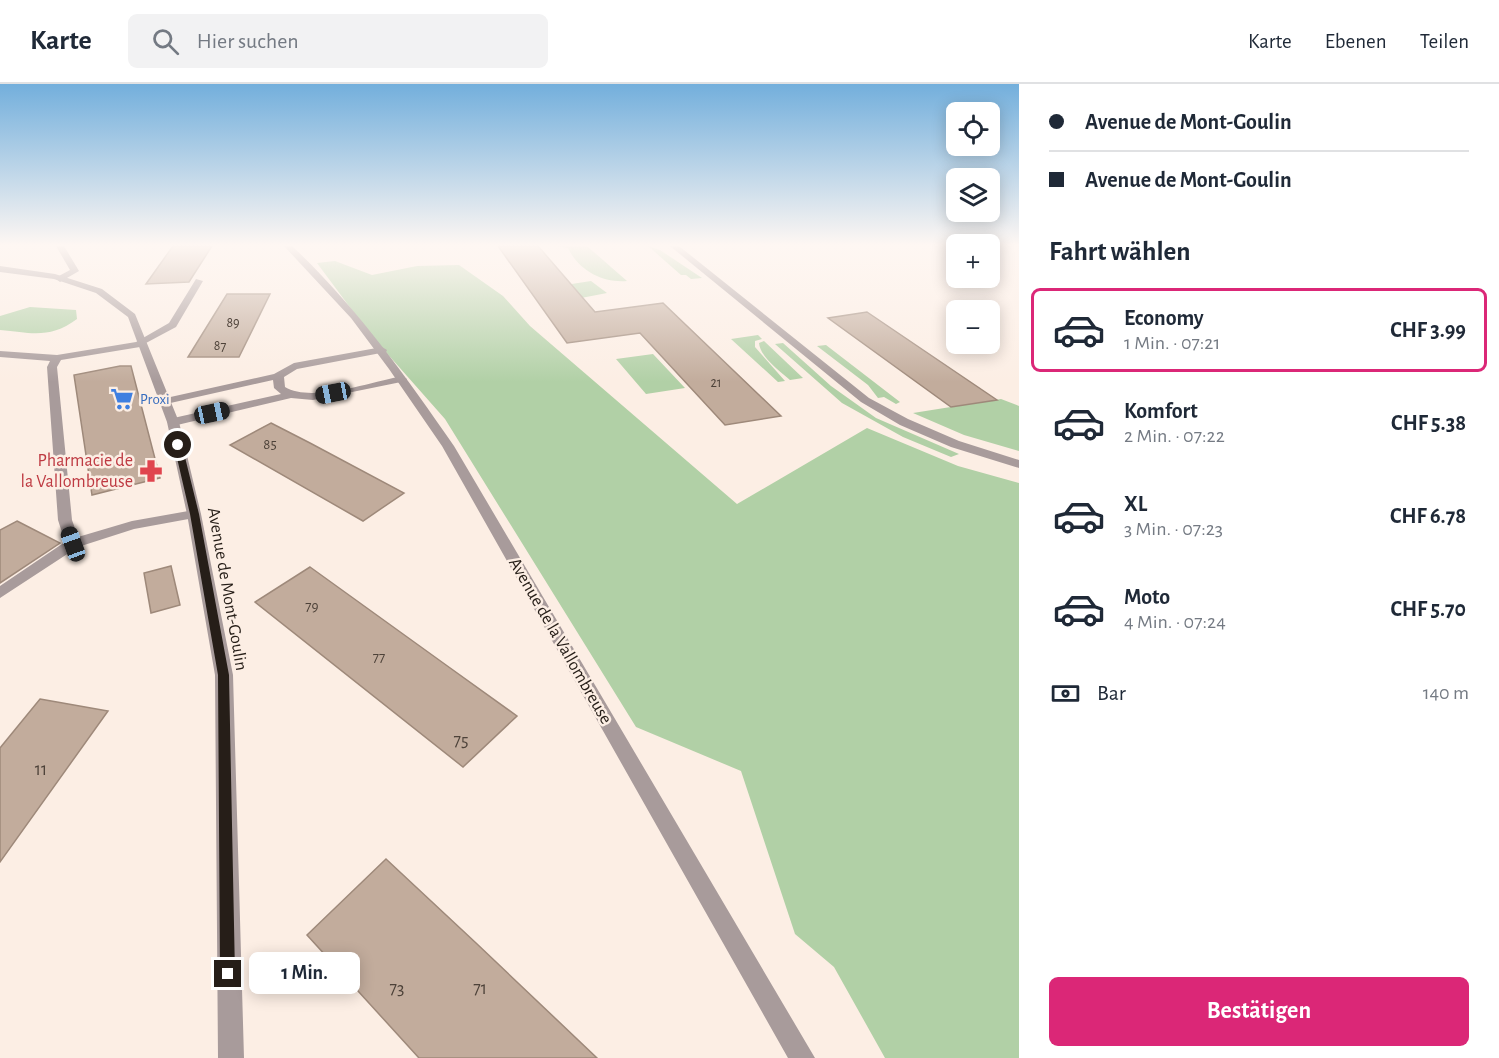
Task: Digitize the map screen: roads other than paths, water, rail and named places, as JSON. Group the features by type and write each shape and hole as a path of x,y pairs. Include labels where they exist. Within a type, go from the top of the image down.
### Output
{"street":[{"name":"Avenue de Mont-Goulin","path":"100,291 132,316 173,422 194,514 224,675 231,1058"},
{"path":"0,354 57,358 142,343 173,325 193,291"},
{"name":"Avenue de la Vallombreuse","path":"333,291 382,350 447,446 802,1058"},
{"path":"731,291 866,400 904,422 947,441 1019,464"},
{"path":"166,401 278,376 294,366 382,350"},
{"path":"57,358 52,367 65,520 73,544"},
{"path":"278,376 280,388 291,395"},
{"path":"173,422 291,395 313,397 402,379"},
{"path":"0,593 73,544 132,525 194,514"}],"place":[{"name":"Proxi","path":"122,399"},
{"name":"Pharmacie de la Vallombreuse","path":"151,471"}]}
